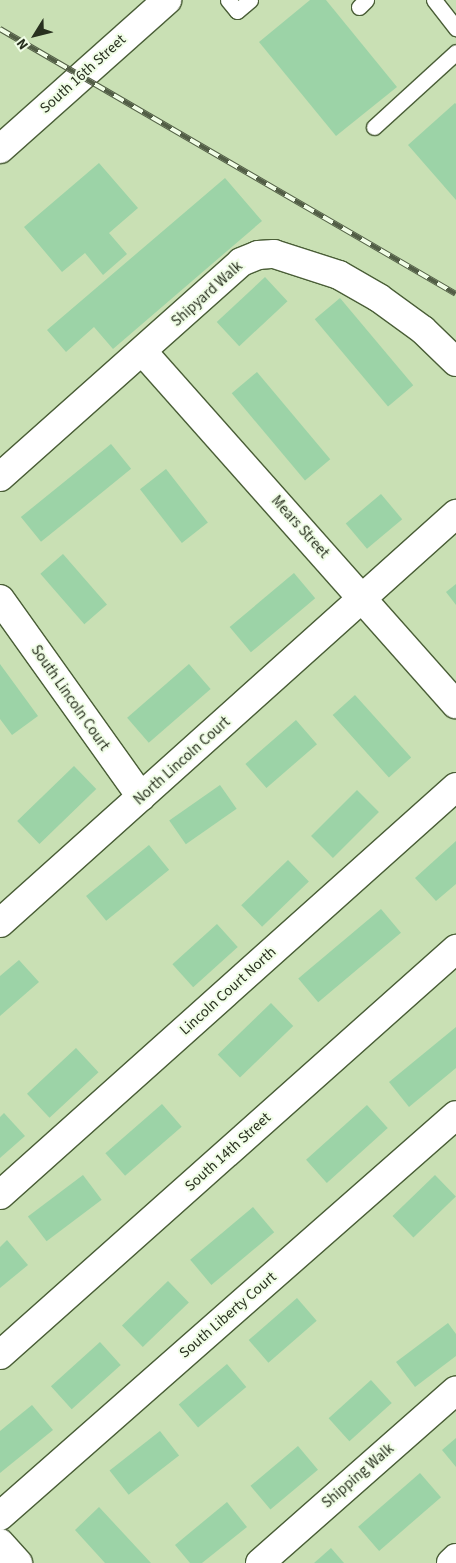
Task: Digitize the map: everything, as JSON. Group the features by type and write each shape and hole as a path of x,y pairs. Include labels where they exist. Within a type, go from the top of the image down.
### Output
{"street":[{"name":"South 16th Street","path":"0,148 154,3"},
{"name":"Shipyard Walk","path":"142,352 241,262 258,255 274,254 339,275 379,298 423,330 456,362"},
{"path":"0,477 142,352"},
{"name":"Mears Street","path":"142,352 456,704"},
{"path":"363,599 456,514"},
{"name":"South Lincoln Court","path":"0,599 141,797"},
{"name":"North Lincoln Court","path":"0,923 363,599"},
{"name":"Lincoln Court North","path":"0,1195 456,787"},
{"name":"South 14th Street","path":"0,1356 456,949"},
{"name":"South Liberty Court","path":"0,1516 456,1114"},
{"name":"Shipping Walk","path":"260,1563 456,1390"},
{"path":"0,1542 18,1563"},
{"path":"451,1563 456,1558"}],"lane":[{"path":"228,0 237,11 250,0"},
{"path":"434,0 456,28"},
{"path":"374,127 456,52"}],"building":[{"path":"310,0 326,0 397,87 336,136 259,42"},
{"path":"456,104 456,200 408,145"},
{"path":"99,163 138,208 109,233 127,254 103,275 85,253 62,272 24,227"},
{"path":"225,178 262,221 113,349 94,327 66,352 47,330"},
{"path":"265,277 288,301 239,346 217,322"},
{"path":"340,298 413,385 388,407 315,319"},
{"path":"257,372 330,459 305,481 232,393"},
{"path":"111,444 131,469 41,542 21,517"},
{"path":"166,469 208,523 182,543 140,489"},
{"path":"381,494 402,519 367,549 346,524"},
{"path":"63,554 107,605 84,624 40,574"},
{"path":"294,573 315,598 251,652 230,627"},
{"path":"456,584 456,605 446,592"},
{"path":"0,664 38,716 12,735 0,719"},
{"path":"189,664 211,689 149,743 127,718"},
{"path":"355,695 411,757 389,777 333,715"},
{"path":"296,720 317,744 266,788 245,764"},
{"path":"74,766 96,789 39,844 17,821"},
{"path":"220,785 237,809 186,844 169,821"},
{"path":"357,790 379,812 333,858 311,836"},
{"path":"456,841 456,884 436,901 415,878"},
{"path":"149,845 169,870 106,921 86,896"},
{"path":"288,860 309,882 262,927 241,905"},
{"path":"381,909 401,933 318,1002 298,978"},
{"path":"217,924 238,947 193,987 172,964"},
{"path":"19,960 39,982 0,1016 0,976"},
{"path":"271,1003 293,1026 240,1077 218,1054"},
{"path":"456,1027 456,1068 409,1107 389,1082"},
{"path":"76,1048 99,1072 50,1118 27,1094"},
{"path":"162,1104 182,1127 125,1176 105,1153"},
{"path":"367,1105 388,1128 327,1183 306,1160"},
{"path":"4,1113 25,1136 0,1158 0,1117"},
{"path":"83,1175 102,1200 47,1241 28,1217"},
{"path":"435,1175 456,1197 413,1238 393,1216"},
{"path":"253,1207 274,1232 211,1285 190,1260"},
{"path":"7,1240 28,1265 0,1288 0,1247"},
{"path":"168,1281 189,1303 143,1347 122,1325"},
{"path":"297,1298 317,1321 268,1363 249,1340"},
{"path":"448,1323 456,1334 456,1356 415,1387 396,1362"},
{"path":"100,1342 121,1365 72,1409 51,1386"},
{"path":"227,1364 246,1387 198,1427 179,1404"},
{"path":"371,1380 392,1403 349,1441 329,1418"},
{"path":"32,1405 53,1430 0,1473 0,1431"},
{"path":"160,1431 179,1455 129,1495 110,1470"},
{"path":"456,1438 456,1467 442,1450"},
{"path":"298,1446 318,1470 270,1510 251,1486"},
{"path":"420,1473 441,1497 379,1551 358,1527"},
{"path":"227,1502 247,1527 202,1563 190,1563 175,1545"},
{"path":"99,1507 151,1563 105,1563 75,1530"},
{"path":"331,1548 344,1563 314,1563"}],"railway":[{"path":"0,29 456,294"}]}
